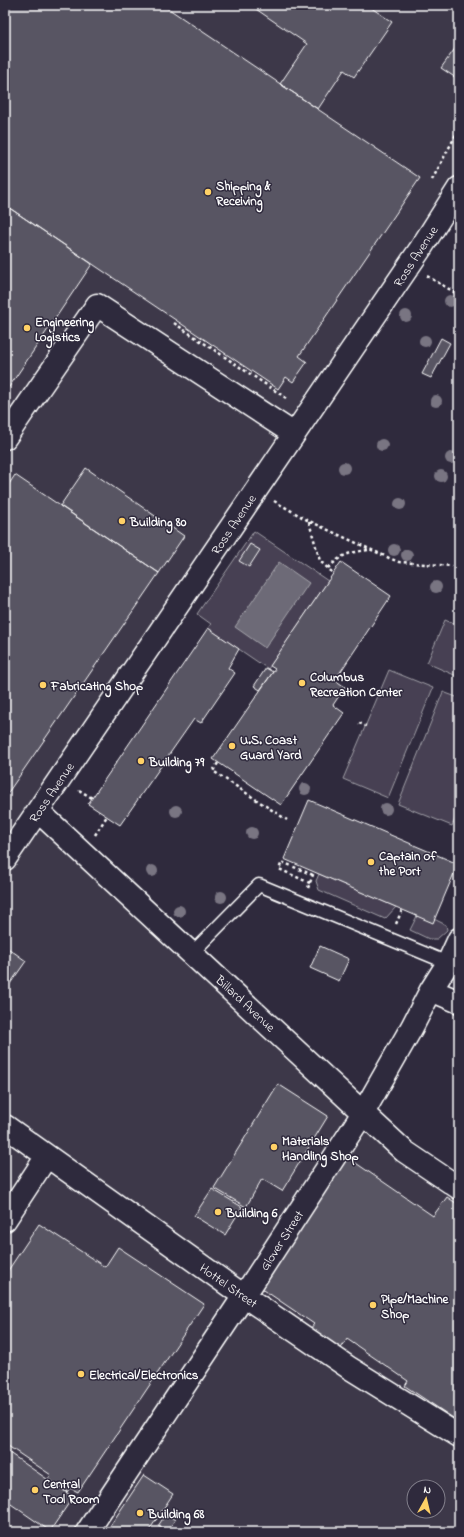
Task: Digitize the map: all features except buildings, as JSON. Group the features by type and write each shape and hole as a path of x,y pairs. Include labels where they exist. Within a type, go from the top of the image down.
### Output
{"street":[{"name":"Ross Avenue","path":"5,859 421,248 459,188"},
{"path":"5,438 97,305 294,434"},
{"name":"Billard Avenue","path":"38,811 404,1151 459,1188"},
{"name":"Glover Street","path":"87,1532 244,1296 363,1113 412,1027 431,990 448,963 459,939"},
{"path":"431,990 459,1002"},
{"name":"Hottel Street","path":"5,1126 244,1296 348,1367 459,1436"},
{"path":"5,1220 47,1156"}],"lane":[{"path":"192,953 259,885 448,963"}],"path":[{"path":"432,180 459,129"},
{"path":"423,274 459,295"},
{"path":"174,323 286,398"},
{"path":"270,499 309,521 369,550 399,562 452,566"},
{"path":"309,521 320,561 333,573"},
{"path":"328,568 341,556 369,550"},
{"path":"359,724 366,726"},
{"path":"218,763 213,771 287,820"},
{"path":"74,786 92,798"},
{"path":"94,836 107,816"},
{"path":"310,883 279,869 282,862 313,875"},
{"path":"308,888 314,872"},
{"path":"395,926 402,910"}],"shaded area":[{"name":"U.S. Coast Guard Yard","path":"5,5 459,5 459,186 38,811 459,1188 459,1532 5,1532"},
{"path":"254,531 328,581 268,669 208,628 211,624 197,614"},
{"path":"279,562 309,583 265,648 235,627"},
{"path":"445,620 459,626 459,677 427,663"},
{"path":"389,670 433,688 388,798 343,779"},
{"path":"443,692 459,698 459,809 452,826 398,804"},
{"path":"319,874 396,907 385,919 319,890 316,881"},
{"path":"417,916 434,919 446,925 447,930 437,939 429,939 410,930"}],"place":[{"name":"Shipping & Receiving","path":"208,192"},
{"name":"Engineering Logistics","path":"27,328"},
{"name":"Building 80","path":"122,521"},
{"name":"Columbus Recreation Center","path":"302,683"},
{"name":"Fabricating Shop","path":"43,685"},
{"name":"U.S. Coast Guard Yard","path":"232,746"},
{"name":"Building 79","path":"141,761"},
{"name":"Captain of the Port","path":"371,862"},
{"name":"Materials Handling Shop","path":"274,1147"},
{"name":"Building 6","path":"218,1212"},
{"name":"Pipe/Machine Shop","path":"373,1305"},
{"name":"Electrical/Electronics","path":"81,1374"},
{"name":"Central Tool Room","path":"35,1490"},
{"name":"Building 68","path":"140,1513"}]}
